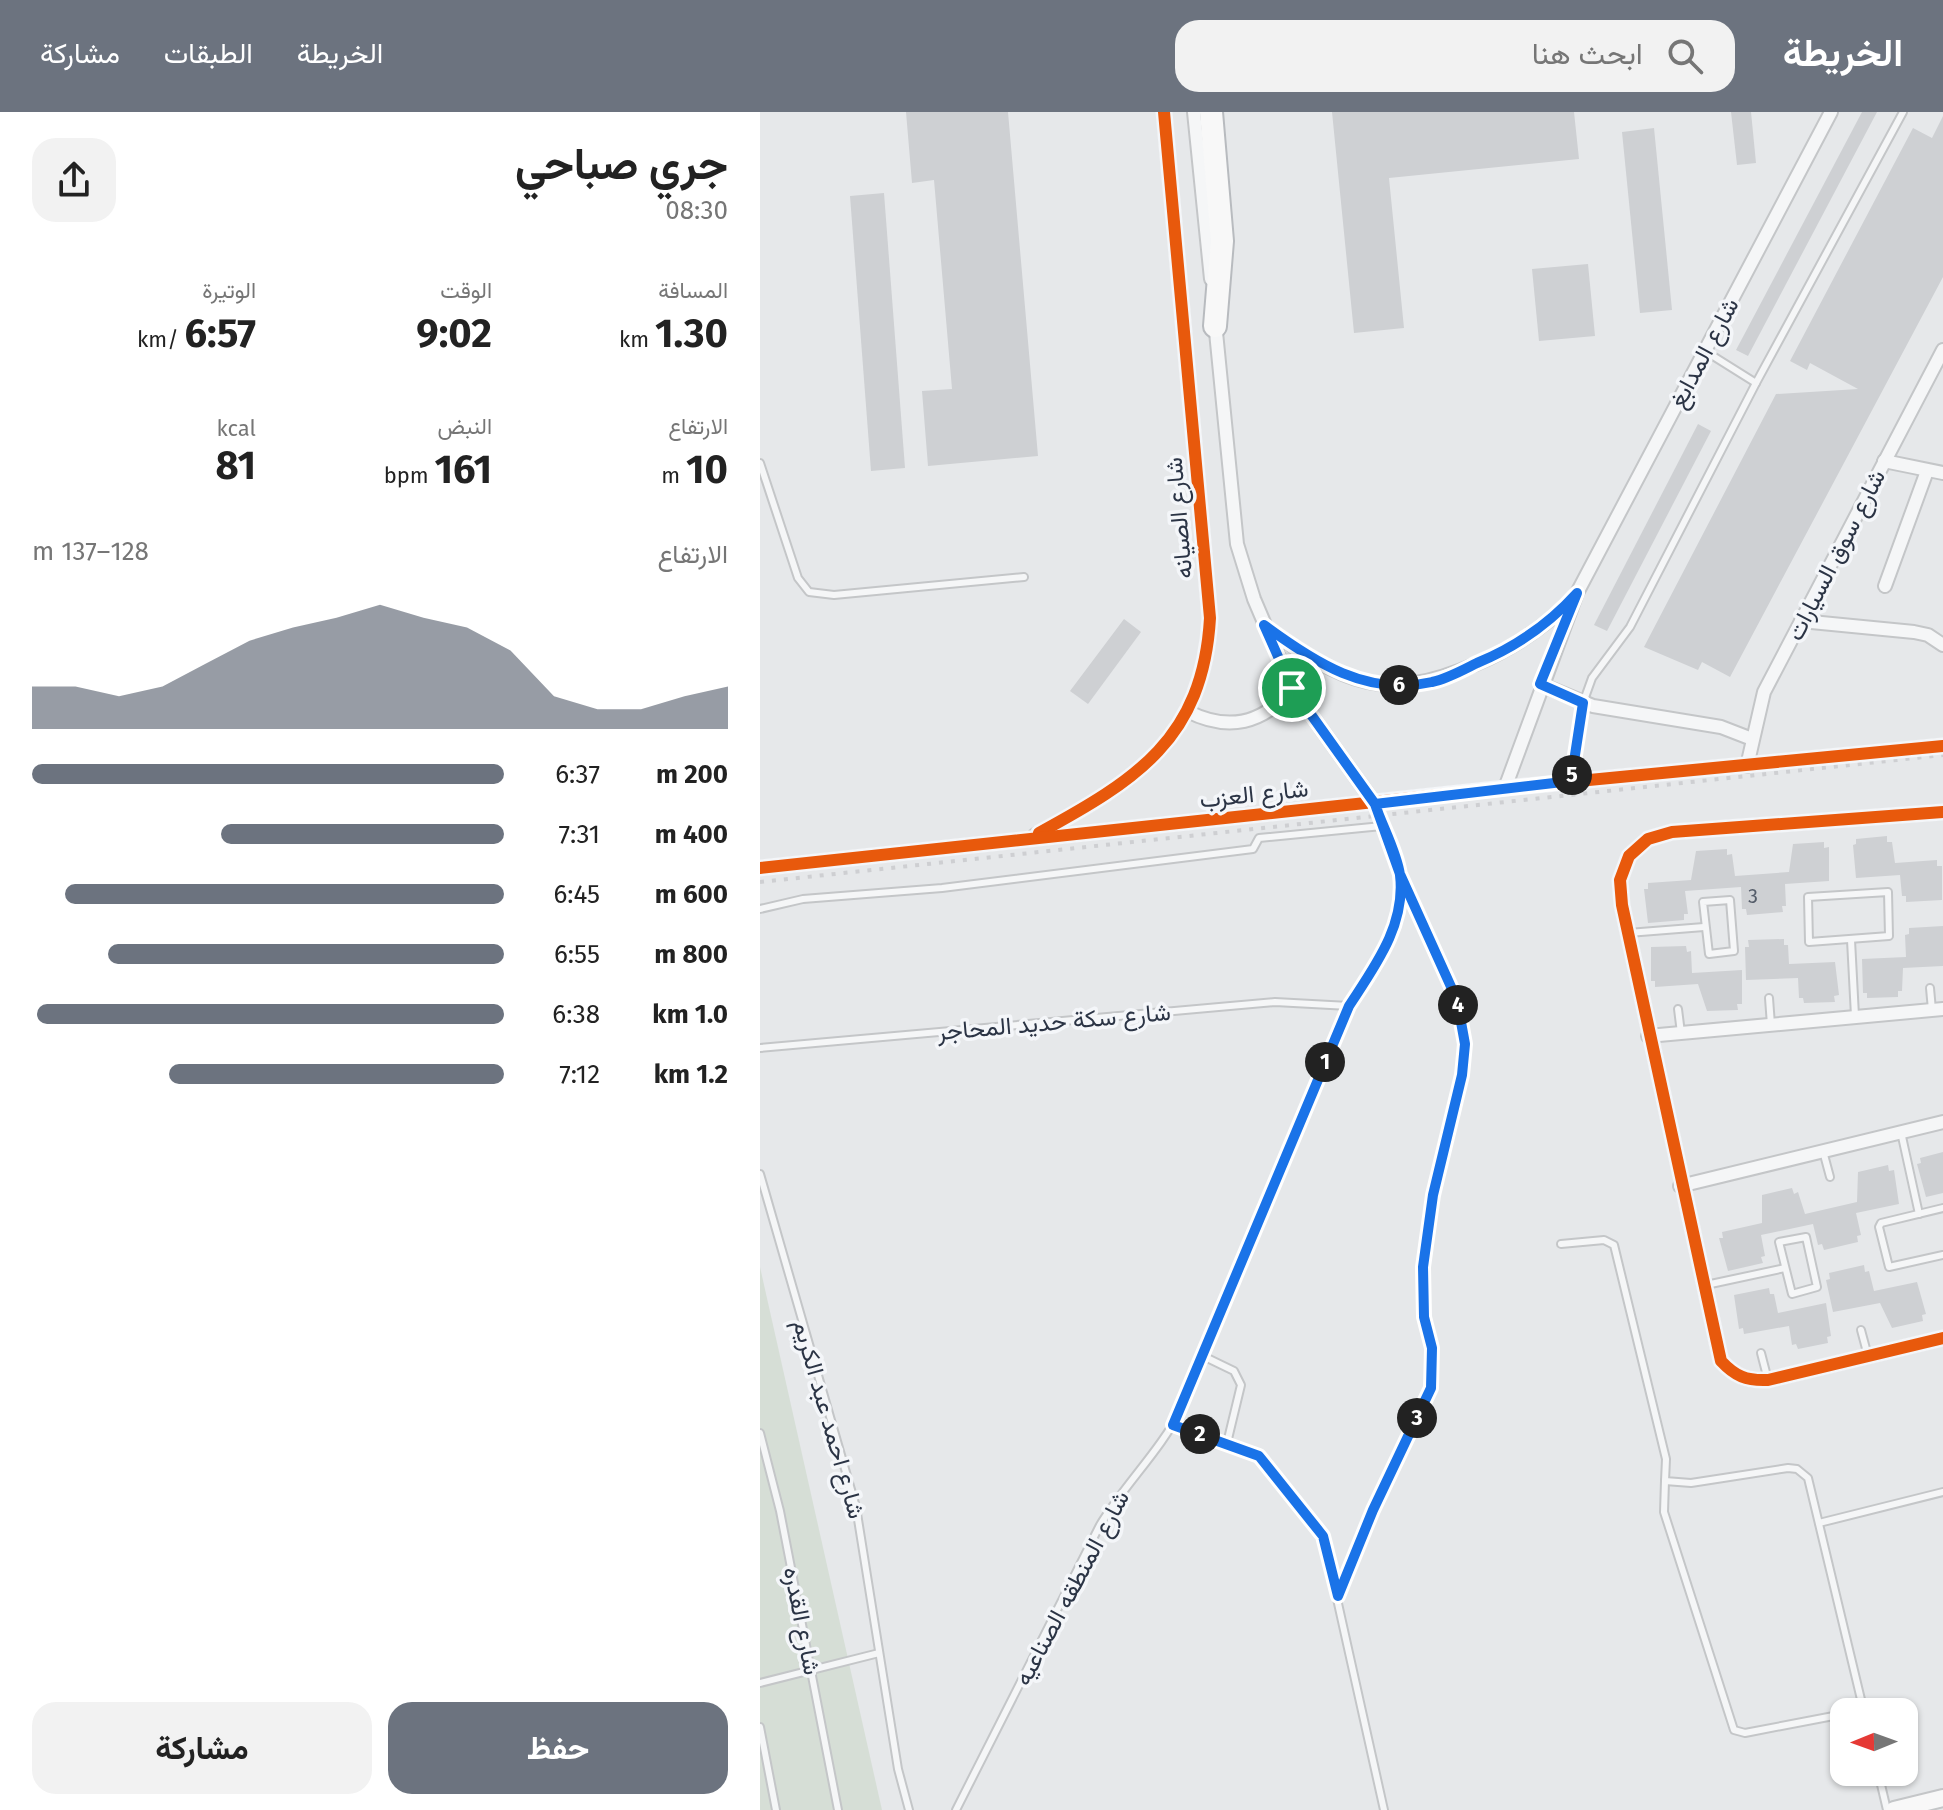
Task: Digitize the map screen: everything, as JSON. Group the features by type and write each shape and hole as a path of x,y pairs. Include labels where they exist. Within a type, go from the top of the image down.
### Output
{"highway":[{"path":"1211,112 1222,241 1215,326"}],"street":[{"name":"شارع الصيانه","path":"1030,838 1101,799 1136,775 1165,745 1187,711 1203,666 1210,618 1164,112"},
{"path":"1194,112 1237,544 1264,625 1292,688 1375,804"},
{"name":"شارع المدابغ","path":"1505,788 1540,684 1577,593 1831,112"},
{"name":"شارع سوق السيارات","path":"1747,766 1760,701 1943,350"},
{"path":"1884,461 1943,473"},
{"path":"1885,586 1927,471"},
{"name":"شارع المدابغ","path":"1264,625 1341,674 1373,683 1420,684 1435,682 1512,647 1548,622 1577,593"},
{"path":"1801,621 1914,632 1928,635 1943,645"},
{"path":"1540,684 1583,703 1721,727 1752,739"},
{"path":"1187,711 1224,724 1244,722 1263,716 1292,688"},
{"name":"شارع العزب","path":"760,868 1571,781 1943,746"},
{"path":"1943,812 1672,832 1648,839 1629,856 1620,880 1648,1036 1721,1361 1733,1374 1750,1381 1768,1380 1943,1338"},
{"path":"1648,1036 1938,1010"},
{"path":"1680,1186 1943,1122"},
{"path":"1894,1810 1943,1798"}],"lane":[{"path":"1571,781 1583,703 1603,659 1630,627 1756,383 1903,112"},
{"path":"1705,351 1756,383"},
{"path":"760,463 798,578 809,592 834,595 1024,577"},
{"path":"1338,1596 1373,1510 1431,1388 1432,1348 1424,1317 1423,1267 1433,1195 1462,1075 1465,1044 1457,1000 1400,874 1375,804"},
{"path":"760,909 803,899 942,888 1253,849 1259,838 1382,826"},
{"name":"شارع المنطقه الصناعيه","path":"956,1810 1100,1525 1173,1425 1349,1006 1385,951 1395,924 1400,874"},
{"path":"1888,892 1889,936 1851,940 1809,942 1806,898 1888,892"},
{"path":"1730,900 1734,951 1707,954 1704,927 1703,902 1730,900"},
{"path":"1628,933 1704,927"},
{"path":"1851,940 1855,1017"},
{"path":"1930,988 1938,1010"},
{"path":"1769,998 1771,1025"},
{"name":"شارع سكة حديد المحاجر","path":"760,1048 1275,1002 1349,1006"},
{"path":"1678,1009 1681,1033"},
{"path":"1901,1132 1919,1214"},
{"path":"1823,1151 1830,1177"},
{"name":"شارع احمد عبد الكريم","path":"760,1174 856,1507 898,1769 909,1810"},
{"path":"1943,1208 1879,1225 1888,1265 1892,1267 1943,1255"},
{"path":"760,1221 771,1218"},
{"path":"1806,1237 1817,1287 1791,1293 1785,1268 1779,1242 1806,1237"},
{"path":"1561,1244 1604,1240 1614,1245 1666,1459 1664,1512 1734,1730 1745,1733 1830,1717"},
{"path":"1702,1286 1785,1268"},
{"path":"1861,1330 1868,1356"},
{"path":"1761,1353 1768,1380"},
{"path":"1203,1356 1234,1371 1241,1385 1227,1443"},
{"path":"1173,1425 1259,1456 1323,1536 1384,1810"},
{"name":"شارع القدره","path":"760,1433 780,1511 838,1810"},
{"path":"1665,1481 1691,1483 1797,1469 1808,1478 1861,1698"},
{"path":"1819,1523 1943,1492"},
{"path":"760,1683 879,1653"},
{"path":"760,1727 776,1810"},
{"path":"1881,1786 1887,1810"}],"shaded area":[{"path":"760,1267 882,1810 760,1810"}],"building":[{"path":"906,112 1008,112 1038,456 928,466 922,391 952,389 934,180 912,183"},
{"path":"1332,112 1574,112 1579,159 1389,178 1404,328 1354,333"},
{"path":"1731,112 1751,112 1756,163 1737,165"},
{"path":"1862,112 1877,112 1748,356 1736,350"},
{"path":"1943,116 1943,277 1730,677 1702,662 1698,670 1644,647 1776,394 1858,389 1810,363 1807,370 1790,361 1913,128 1932,138"},
{"path":"1654,128 1672,310 1640,313 1622,132"},
{"path":"884,193 905,468 871,471 850,196"},
{"path":"1588,264 1595,336 1539,341 1532,269"},
{"path":"1698,424 1711,431 1607,631 1594,625"},
{"path":"1124,619 1141,632 1088,704 1070,691"},
{"path":"1887,836 1887,842 1892,842 1895,863 1937,860 1937,866 1942,866 1942,900 1906,902 1906,896 1902,896 1900,875 1856,878 1853,845 1856,839"},
{"path":"1824,842 1824,848 1829,847 1829,881 1785,884 1786,906 1782,906 1783,912 1747,915 1746,909 1742,909 1741,887 1685,891 1688,914 1684,914 1684,920 1648,923 1644,889 1648,889 1648,883 1691,880 1696,851 1727,849 1727,855 1732,854 1735,876 1789,872 1793,844"},
{"path":"1943,926 1943,966 1903,968 1902,991 1898,991 1898,997 1867,998 1867,993 1863,993 1862,959 1906,957 1905,935 1909,934 1909,928"},
{"path":"1784,939 1784,945 1788,945 1789,964 1835,962 1839,995 1834,996 1835,1002 1804,1003 1803,998 1799,998 1798,978 1746,980 1745,947 1749,947 1748,940"},
{"path":"1686,946 1687,952 1691,951 1692,973 1742,970 1742,1004 1737,1004 1738,1010 1707,1011 1698,984 1655,987 1655,981 1651,981 1651,947"},
{"path":"1943,1152 1943,1193 1926,1197 1917,1164 1921,1163 1920,1158"},
{"path":"1888,1165 1889,1171 1894,1170 1899,1204 1856,1213 1861,1235 1857,1236 1858,1242 1824,1250 1822,1244 1818,1245 1813,1224 1761,1235 1765,1256 1761,1257 1763,1263 1728,1271 1719,1238 1723,1238 1722,1232 1762,1223 1762,1195 1792,1188 1794,1194 1798,1192 1805,1214 1857,1202 1858,1172"},
{"path":"1864,1265 1865,1272 1869,1271 1874,1291 1917,1282 1926,1314 1922,1315 1923,1321 1892,1328 1880,1303 1833,1312 1826,1280 1830,1279 1829,1273"},
{"path":"1769,1288 1770,1294 1774,1294 1778,1313 1826,1303 1831,1336 1827,1337 1828,1343 1798,1349 1796,1344 1792,1345 1789,1326 1744,1334 1743,1328 1739,1329 1734,1295"}],"railway":[{"path":"760,882 1943,755"}],"cycle path":[{"path":"1039,833 1106,794 1134,774 1158,751 1178,725 1194,695 1205,660 1210,618 1164,112"},
{"path":"760,868 1505,788 1943,746"},
{"path":"1943,812 1672,832 1648,839 1629,856 1620,880 1622,905 1721,1361 1742,1376 1768,1380 1943,1338"}],"route":[{"path":"1292,688 1264,625 1312,659 1341,674 1373,683 1420,684 1435,682 1512,647 1548,622 1577,593 1540,684 1583,703 1571,781 1375,804 1400,874 1457,1000 1465,1044 1462,1075 1433,1195 1423,1267 1424,1317 1432,1348 1431,1388 1373,1510 1338,1596 1323,1536 1259,1456 1173,1425 1349,1006 1385,951 1395,924 1400,874 1382,826 1375,804 1292,688"}]}
